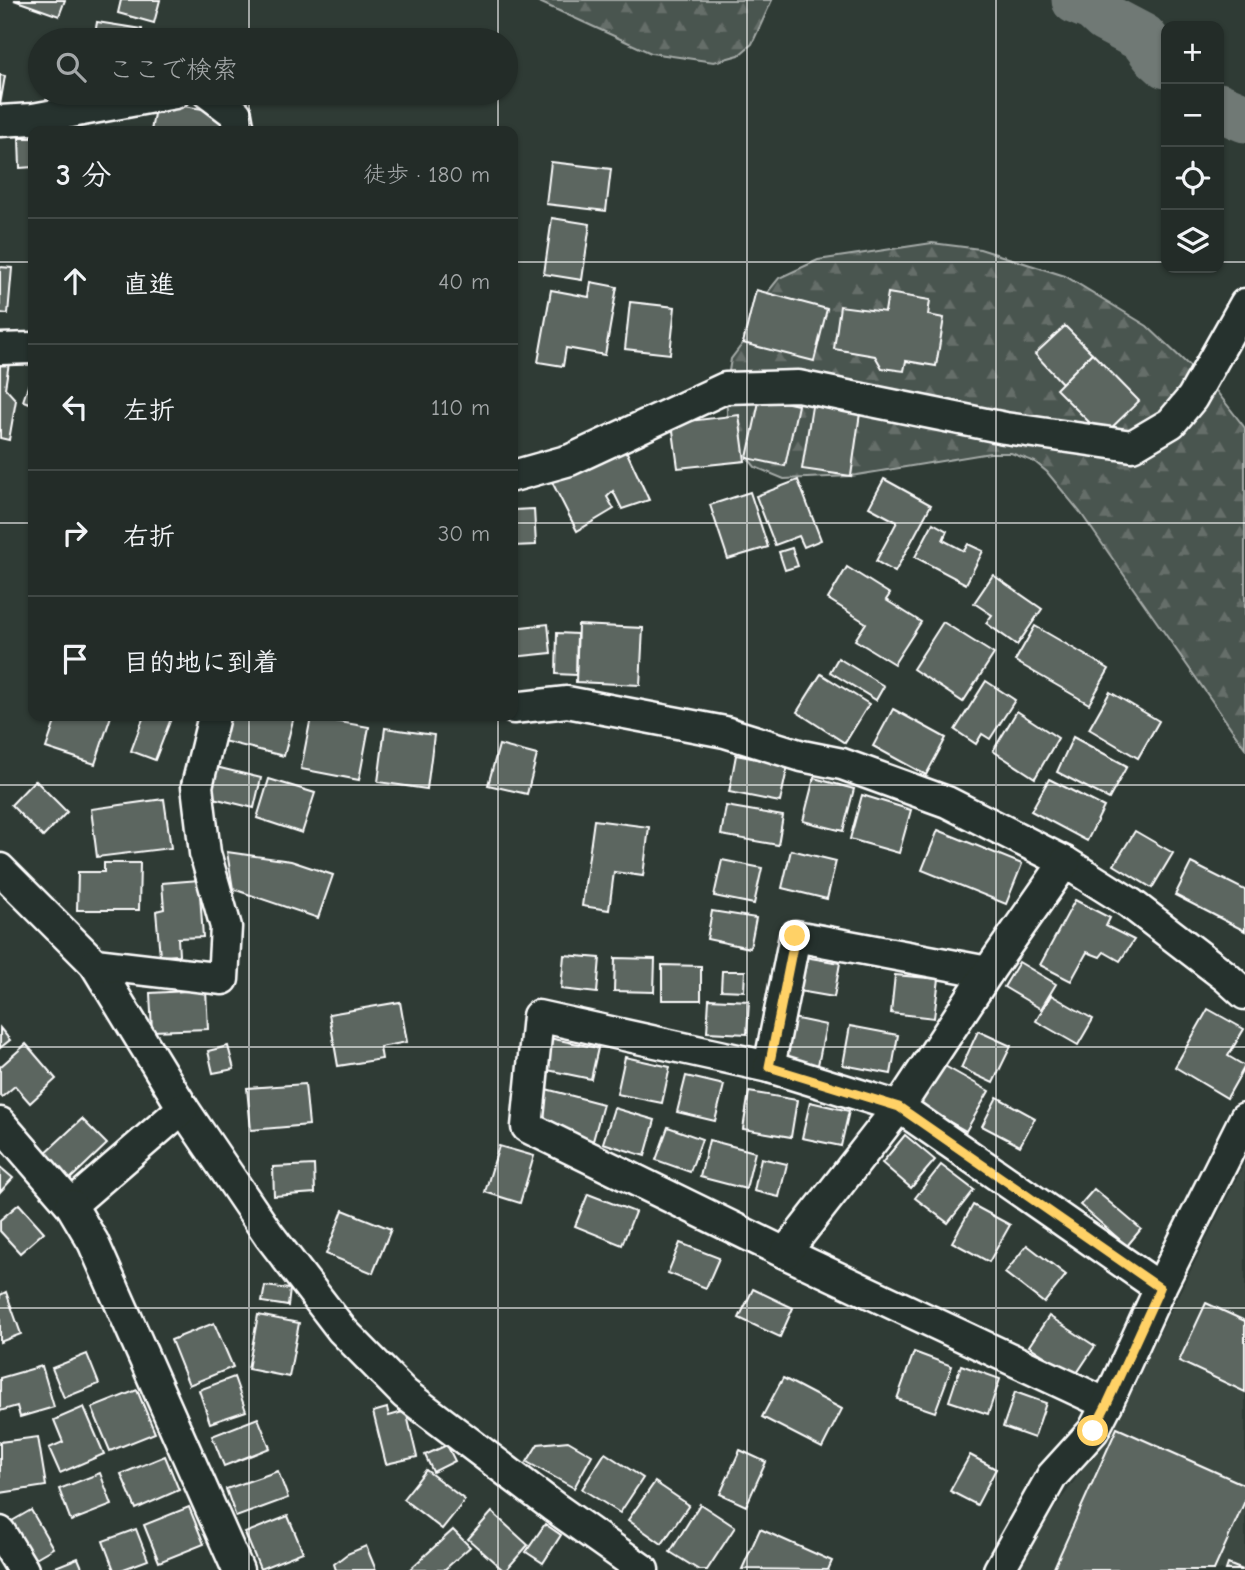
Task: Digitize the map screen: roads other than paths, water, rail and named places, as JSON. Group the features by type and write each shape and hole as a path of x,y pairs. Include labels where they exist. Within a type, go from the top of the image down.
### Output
{"street":[{"path":"0,121 33,119 109,105"},
{"path":"224,105 236,114 238,126"},
{"path":"518,475 570,460 725,388 798,386 1005,428 1132,446 1171,424 1192,398 1245,304"},
{"path":"0,349 28,348"},
{"path":"518,707 567,702 725,732 802,756 842,764 947,802 1065,862 1130,903 1245,994"},
{"path":"95,964 223,979 226,927 205,853 197,786 213,721"},
{"path":"785,1253 899,1107 1065,862"},
{"path":"0,869 95,964 183,1108 269,1235 342,1330 405,1394 554,1507 643,1570"},
{"path":"769,1067 795,936 988,972"},
{"path":"1107,1404 785,1253 527,1127 538,1016 769,1067 899,1107 1160,1288"},
{"path":"71,1205 183,1108"},
{"path":"999,1570 1052,1476 1093,1431 1160,1288 1245,1118"},
{"path":"0,1124 71,1205 93,1242 238,1570"},
{"path":"0,1532 23,1570"}],"waterway":[{"path":"1076,0 1093,7 1105,18 1143,38 1161,59"},
{"path":"1224,109 1245,118"}]}
